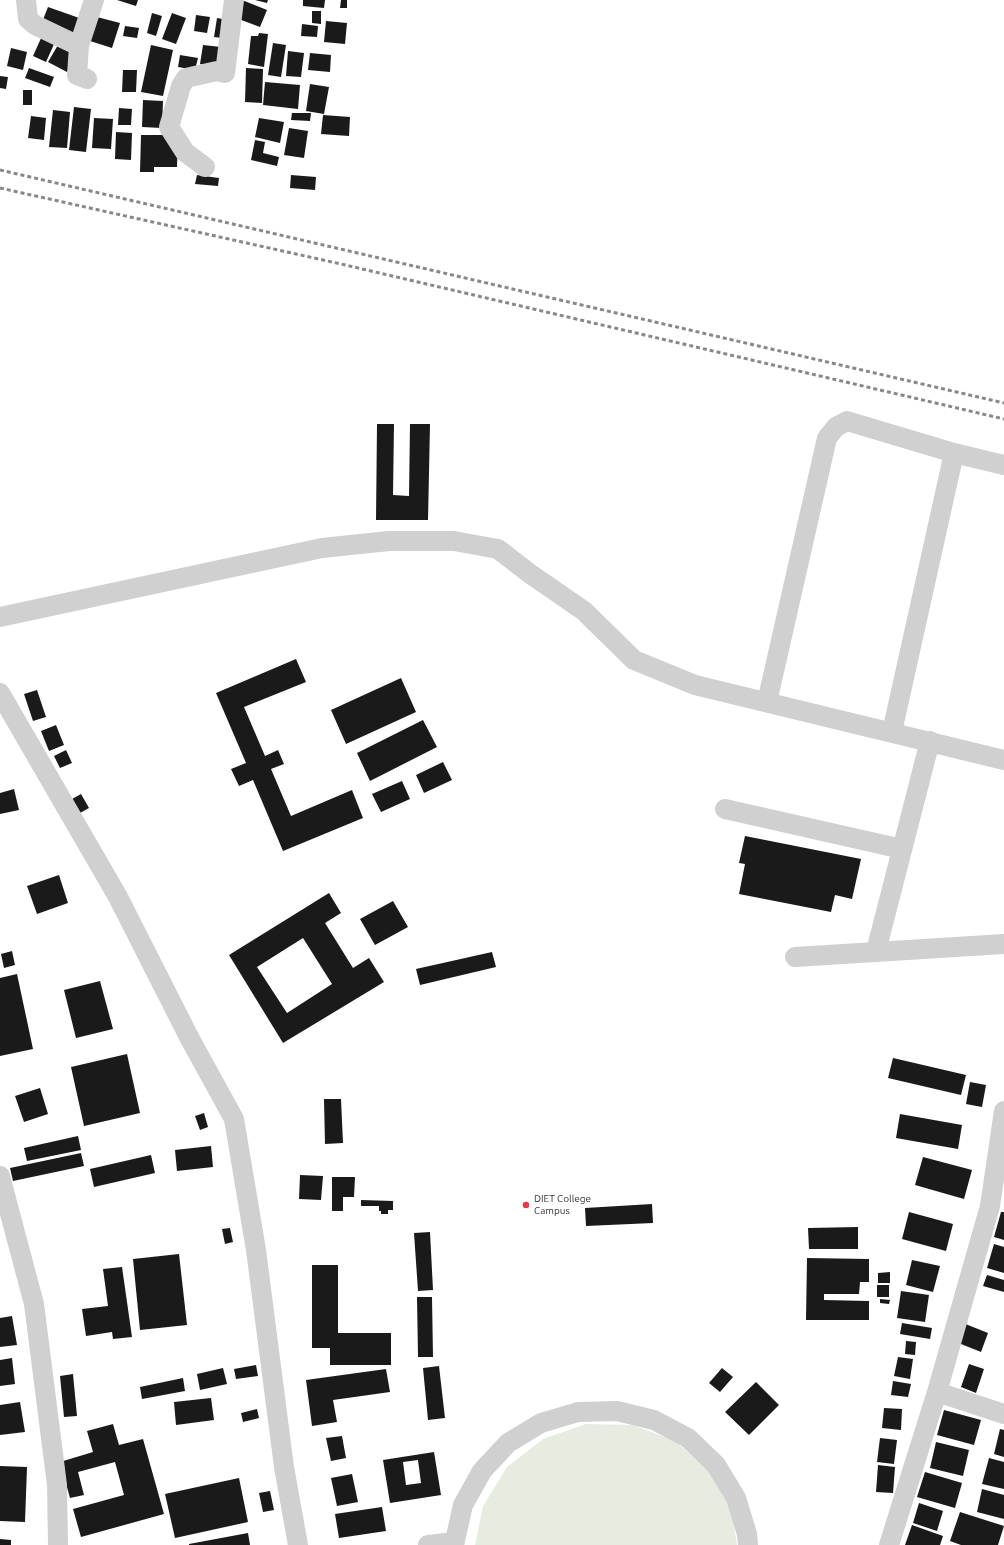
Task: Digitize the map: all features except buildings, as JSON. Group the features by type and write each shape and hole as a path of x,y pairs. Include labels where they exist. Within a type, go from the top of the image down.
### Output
{"street":[{"path":"26,0 28,19 35,25 79,46"},
{"path":"87,79 77,75 79,46 94,0"},
{"path":"205,167 185,152 169,127 181,86 186,78 217,71 225,73 234,0"},
{"path":"767,702 827,438 836,427 847,421 954,453 1004,465"},
{"path":"892,732 954,453"},
{"path":"0,618 322,548 389,541 454,541 498,549 529,573 584,611 634,660 695,685 1003,757"},
{"path":"0,693 118,897 190,1039 234,1119 256,1250 284,1467 298,1545"},
{"path":"876,951 930,741"},
{"path":"725,808 902,849"},
{"path":"795,957 1004,944"},
{"path":"889,1545 937,1392 990,1206 1004,1111"},
{"path":"0,1176 34,1304 57,1485 58,1545"},
{"path":"937,1392 1004,1414"},
{"path":"428,1545 454,1544 463,1505 482,1471 508,1443 541,1423 578,1412 617,1411 654,1420 668,1427 688,1438 716,1465 736,1498 747,1534 748,1545"}],"shaded area":[{"path":"586,1424 633,1425 675,1441 710,1472 732,1512 737,1545 475,1545 483,1506 507,1467 543,1439"}],"railway":[{"path":"0,170 1004,403"},
{"path":"0,188 341,264 1004,419"}],"place":[{"name":"DIET College Campus","path":"526,1205"}]}
